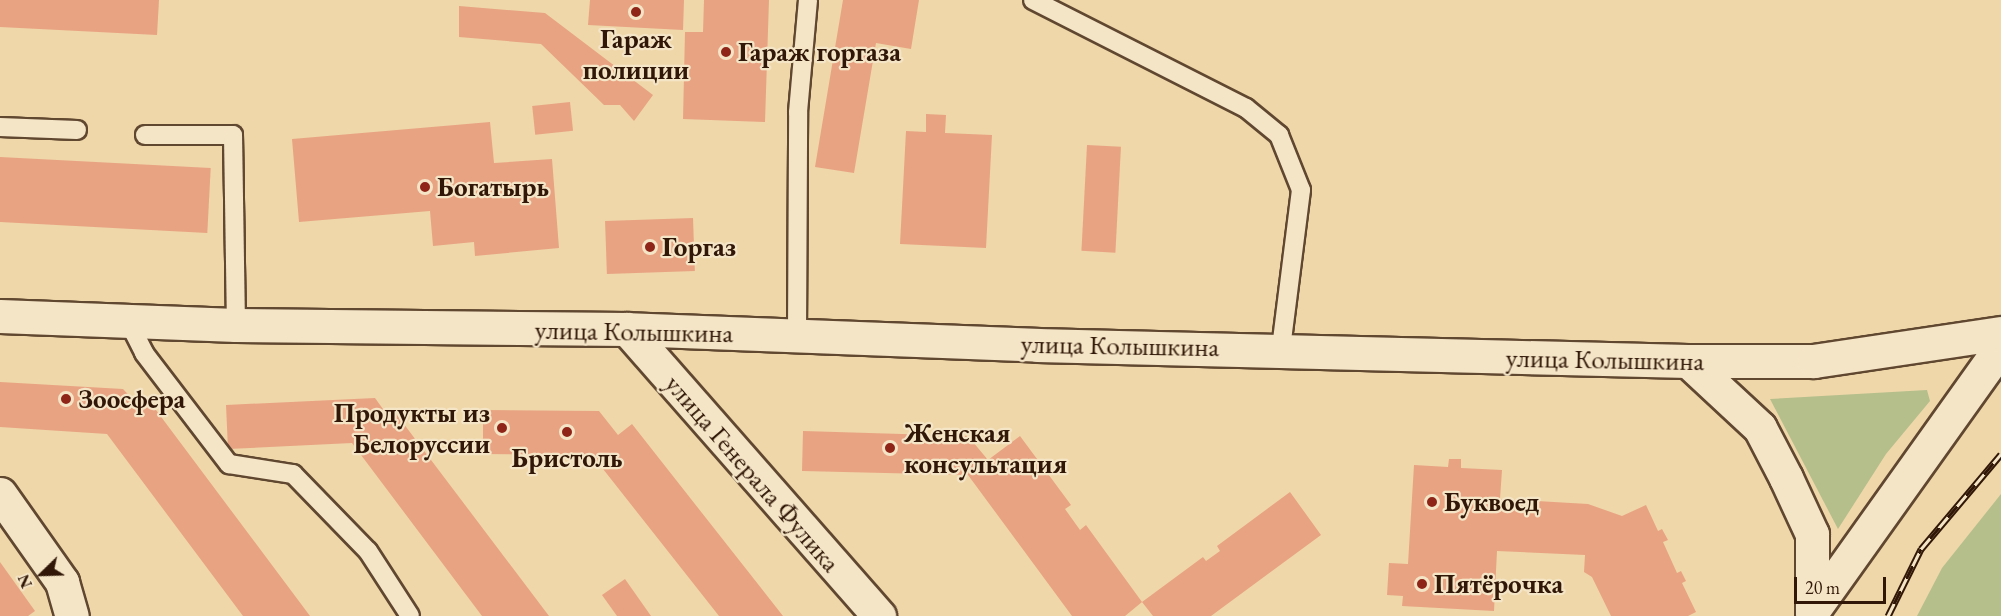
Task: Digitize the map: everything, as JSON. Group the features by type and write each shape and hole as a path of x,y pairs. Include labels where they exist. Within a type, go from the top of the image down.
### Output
{"street":[{"name":"улица Колышкина","path":"0,316 127,319 236,325 627,329 1036,345 1281,348 1688,361 1814,361 2001,333"},
{"name":"улица Генерала Фулика","path":"627,329 879,616"},
{"path":"1813,612 2001,347"},
{"path":"1688,361 1760,428 1786,478 1812,534 1813,612"},
{"path":"0,494 62,582 72,616"}],"lane":[{"path":"797,334 798,112 808,0"},
{"path":"1034,0 1246,108 1279,135 1301,190 1281,348"},
{"path":"0,127 77,130"},
{"path":"145,135 233,135 236,325"},
{"path":"127,319 144,353 229,464 293,474 368,551 410,616"}],"green space":[{"path":"1927,390 1930,401 1886,454 1838,529 1770,399"},
{"path":"2001,494 2001,616 1917,616 1942,568"}],"building":[{"path":"0,0 159,0 157,35 0,27"},
{"name":"Гараж полиции","path":"590,0 684,0 683,30 588,25"},
{"name":"Гараж горгаза","path":"704,0 769,0 765,122 683,119 685,32 703,32"},
{"name":"Гараж горгаза","path":"843,0 919,0 911,49 876,43 854,173 815,167"},
{"path":"459,6 545,13 653,95 634,121 620,105 604,105 541,44 459,37"},
{"path":"570,102 573,131 535,135 532,106"},
{"path":"926,114 946,115 945,133 992,135 986,248 900,244 906,131 926,132"},
{"name":"Богатырь","path":"490,122 494,163 552,159 559,248 475,256 474,242 433,246 430,211 299,222 292,139"},
{"path":"1087,145 1121,147 1115,253 1081,251"},
{"path":"0,157 211,168 207,233 0,222"},
{"name":"Горгаз","path":"693,218 695,271 607,274 605,221"},
{"path":"0,382 123,389 141,408 150,402 310,616 243,616 107,434 0,427"},
{"path":"375,398 388,416 394,411 549,616 482,616 352,443 228,449 226,405"},
{"path":"483,410 599,411 618,435 632,424 783,616 719,616 592,455 483,454"},
{"path":"803,431 968,436 988,460 1020,436 1071,505 1065,509 1080,530 1086,525 1142,602 1125,616 1072,616 968,475 802,471"},
{"path":"1449,459 1461,459 1461,468 1502,470 1500,499 1588,504 1622,516 1646,505 1658,531 1662,529 1668,540 1663,542 1677,573 1681,571 1686,581 1682,583 1696,612 1688,616 1611,616 1592,577 1584,572 1585,555 1497,551 1494,611 1402,606 1403,596 1387,595 1389,563 1408,564 1414,465 1448,467"},
{"path":"1290,492 1321,535 1211,616 1153,616 1142,602 1203,557 1206,561 1220,551 1217,546"},
{"path":"0,562 35,611 28,616 0,616"},
{"path":"625,579 651,616 617,616 602,595"}],"railway":[{"path":"1888,616 1921,549 2001,454"}],"place":[{"name":"Гараж полиции","path":"636,12"},
{"name":"Гараж горгаза","path":"726,52"},
{"name":"Богатырь","path":"425,187"},
{"name":"Горгаз","path":"650,247"},
{"name":"Зоосфера","path":"66,399"},
{"name":"Продукты из Белоруссии","path":"502,428"},
{"name":"Бристоль","path":"567,432"},
{"name":"Женская консультация","path":"890,448"},
{"name":"Буквоед","path":"1432,502"},
{"name":"Пятёрочка","path":"1422,584"}]}
